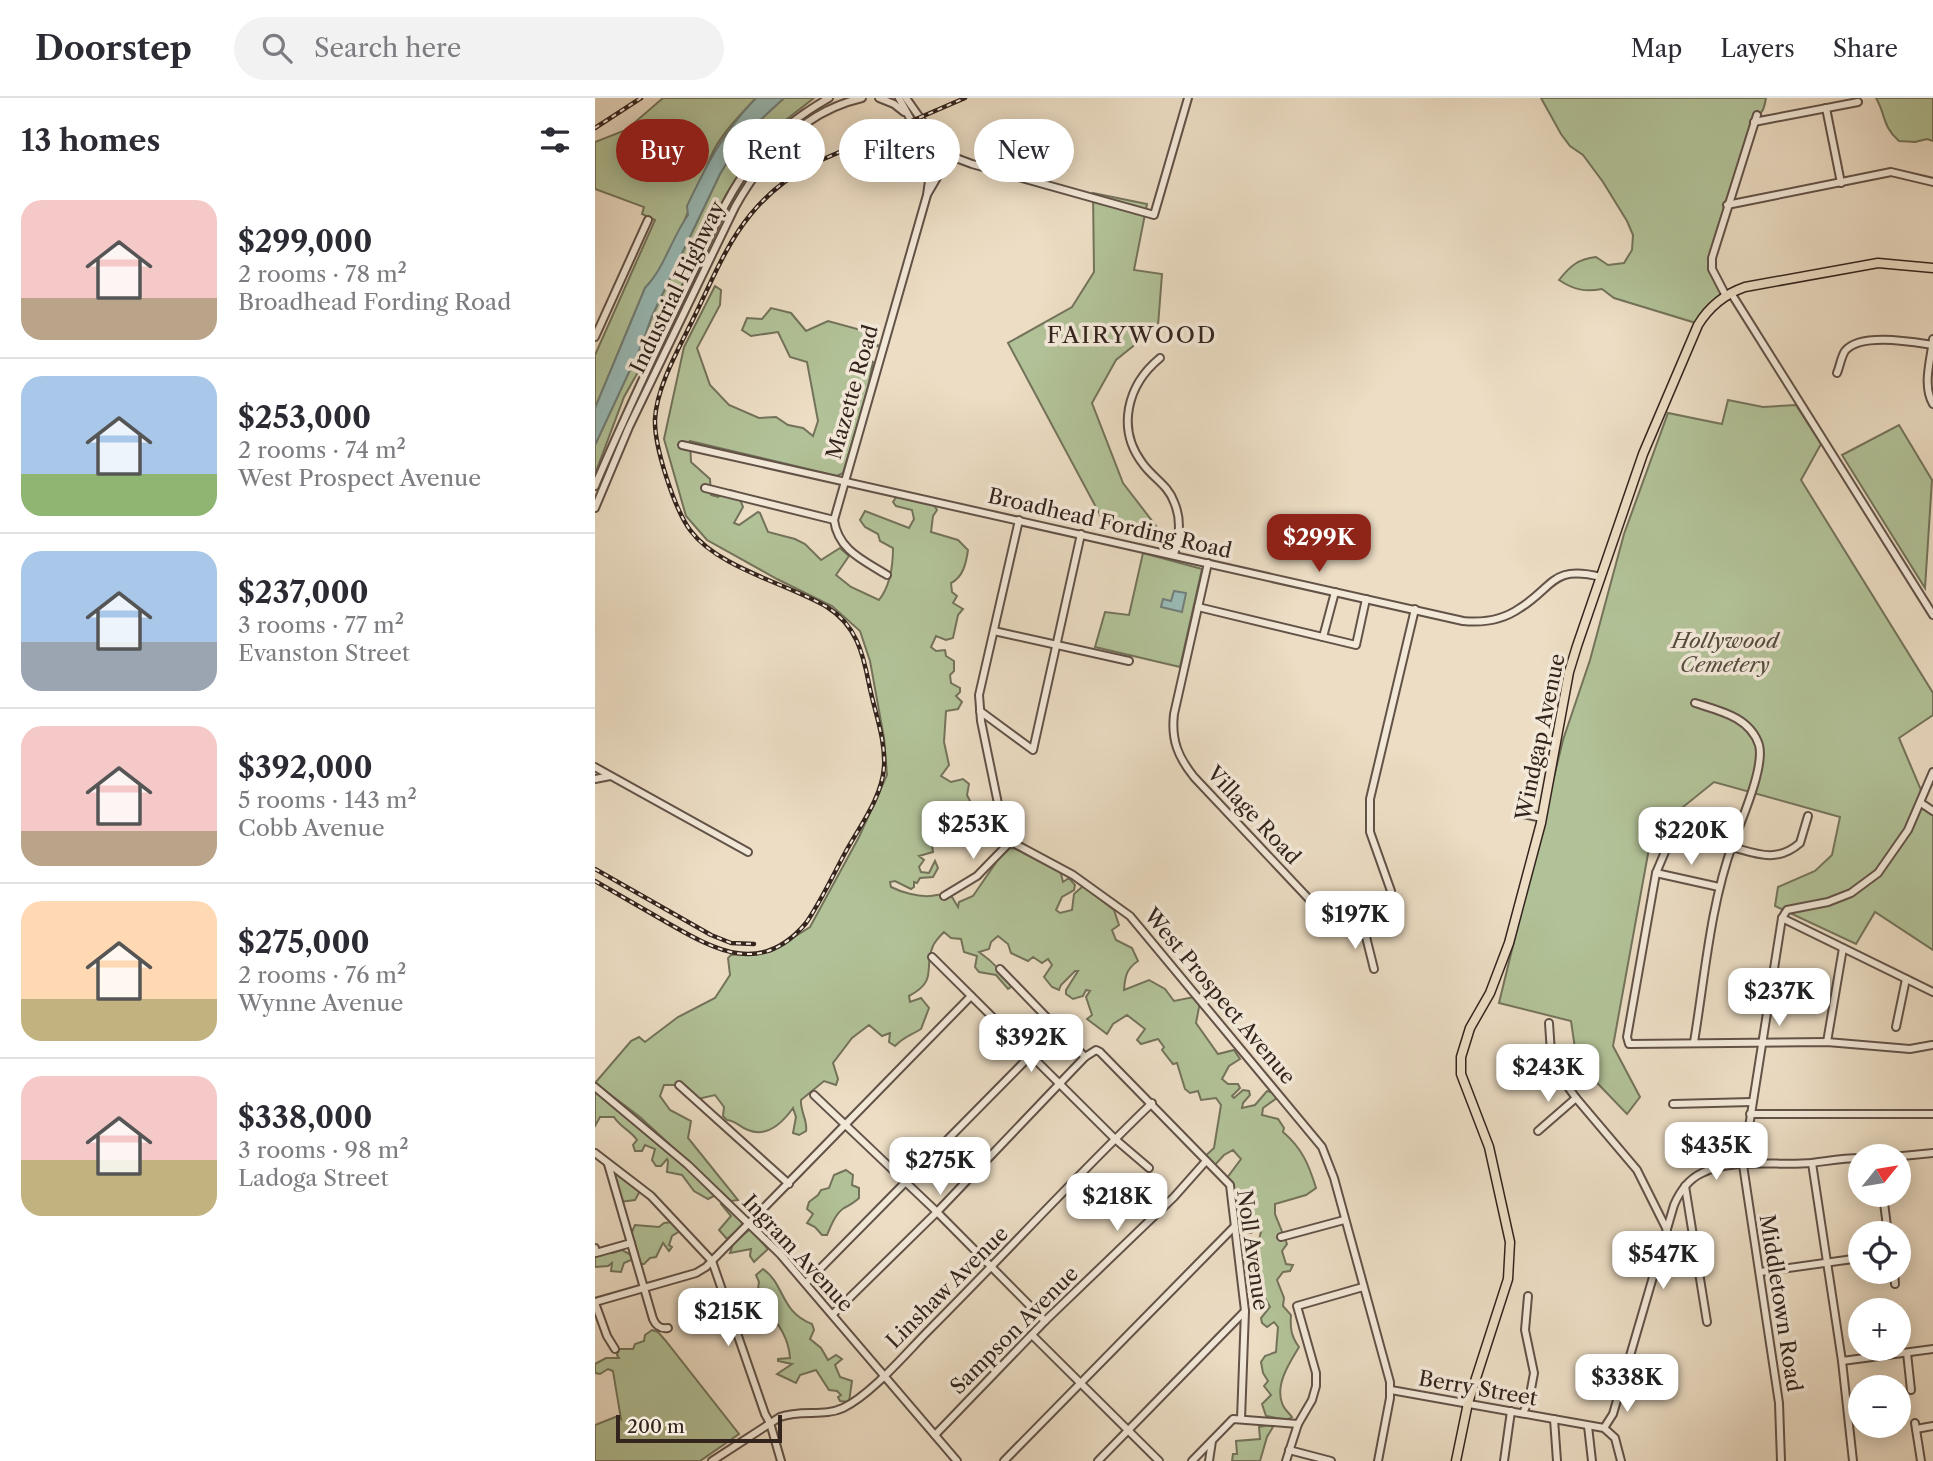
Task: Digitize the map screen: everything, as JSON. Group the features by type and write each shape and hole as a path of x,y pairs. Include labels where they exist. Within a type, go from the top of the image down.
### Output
{"main road":[{"path":"1729,294 1745,288 1878,263 1933,268"},
{"name":"Windgap Avenue","path":"1456,1461 1468,1403 1508,1279 1510,1253 1510,1242 1489,1147 1466,1092 1461,1074 1461,1057 1470,1028 1500,970 1542,818 1569,672 1643,454 1695,331 1706,314 1729,294"}],"street":[{"name":"Industrial Highway","path":"595,486 637,389 743,175 760,152 782,130 829,98"},
{"name":"Industrial Highway","path":"595,508 636,413 745,190 759,168 796,131 830,109 862,98"},
{"path":"879,98 894,104 910,119"},
{"path":"899,98 910,119"},
{"path":"906,98 921,119"},
{"path":"960,159 1154,215 1188,98"},
{"path":"1858,102 1755,119 1711,264 1933,615"},
{"path":"1826,108 1841,183"},
{"path":"1727,205 1891,173 1933,182"},
{"name":"Mazette Road","path":"834,520 927,195 935,182"},
{"path":"595,337 648,220"},
{"path":"1837,373 1845,352 1857,345 1888,339 1933,345"},
{"path":"1933,339 1927,389 1933,404"},
{"path":"1160,358 1145,372 1135,387 1127,420 1129,436 1137,456 1165,486 1176,505 1179,533 1174,555"},
{"name":"Broadhead Fording Road","path":"682,445 1463,621 1491,620 1520,609 1548,583 1559,577 1579,573 1601,577"},
{"path":"705,488 834,520 840,541 849,551 887,575"},
{"path":"944,896 978,876 1012,840 1005,830 998,810 979,695 1019,520"},
{"path":"980,710 1033,750 1081,534"},
{"name":"Village Road","path":"1208,563 1172,729 1182,763 1324,915 1336,924 1354,928 1363,925"},
{"path":"1323,637 1335,592"},
{"path":"1198,607 1356,645 1366,599"},
{"path":"1374,970 1363,925 1374,921 1387,907 1391,891 1370,832 1370,799 1415,610"},
{"path":"993,631 1129,661"},
{"path":"1694,1042 1719,887 1752,792 1760,748 1755,737 1739,718 1695,703"},
{"path":"595,767 748,852"},
{"path":"1933,772 1909,830 1878,873 1851,893 1828,902 1787,909 1782,918 1933,992"},
{"path":"595,779 614,776"},
{"path":"1921,803 1933,811"},
{"path":"1519,813 1542,818"},
{"path":"1732,847 1769,857 1782,855 1800,843 1808,816"},
{"name":"West Prospect Avenue","path":"1012,840 1073,874 1122,909 1317,1138 1330,1166 1391,1390 1378,1461"},
{"path":"1670,840 1656,873 1627,1037 1629,1044 1827,1042 1910,1049 1932,1045"},
{"path":"1656,873 1719,887"},
{"name":"Middletown Road","path":"1781,1461 1779,1402 1743,1164 1782,918"},
{"path":"1827,1042 1843,948"},
{"path":"932,957 1115,1139 1149,1168"},
{"path":"833,1314 937,1212 1085,1057 1000,969"},
{"path":"1896,1027 1906,979"},
{"path":"615,1349 607,1336 595,1302 696,1273 712,1261 971,996"},
{"path":"1549,1023 1551,1053 1556,1066 1576,1098 1637,1170 1667,1230"},
{"name":"Noll Avenue","path":"1085,1057 1095,1050 1100,1052 1230,1185 1245,1311 1241,1419"},
{"path":"806,1283 1031,1055"},
{"path":"679,1085 789,1184"},
{"name":"Ingram Avenue","path":"595,1087 688,1165 750,1224 806,1283 957,1461"},
{"path":"814,1095 937,1212 1045,1321"},
{"path":"1538,1131 1576,1098"},
{"path":"1673,1104 1752,1102"},
{"name":"Linshaw Avenue","path":"712,1461 770,1423 790,1414 829,1412 842,1408 884,1375 1152,1103"},
{"path":"1750,1114 1933,1114"},
{"path":"595,1153 651,1196 712,1261 781,1461"},
{"path":"1911,1155 1933,1153"},
{"path":"1621,1461 1615,1438 1604,1428 1613,1414 1678,1195 1702,1173 1743,1164 1812,1163 1848,1159"},
{"name":"Sampson Avenue","path":"936,1435 1045,1321 1174,1197 1206,1161"},
{"path":"607,1162 656,1325 668,1328"},
{"path":"1812,1163 1842,1362 1853,1461"},
{"path":"1685,1186 1707,1322"},
{"path":"1281,1237 1345,1220"},
{"path":"1003,1461 1234,1227"},
{"path":"595,1248 596,1252 631,1243"},
{"path":"1759,1272 1848,1259"},
{"path":"1286,1461 1298,1424 1312,1400 1316,1386 1297,1306 1363,1287"},
{"path":"1523,1413 1529,1400 1534,1373 1525,1330 1528,1296"},
{"path":"1098,1461 1245,1311"},
{"path":"1032,1335 1159,1461"},
{"path":"1911,1352 1933,1349"},
{"path":"1842,1362 1849,1361"},
{"path":"1908,1361 1912,1390"},
{"name":"Berry Street","path":"1391,1390 1604,1428"},
{"path":"1504,1461 1511,1411"},
{"path":"1192,1461 1233,1419 1298,1424"},
{"path":"1554,1419 1557,1461"},
{"path":"1588,1426 1592,1461"},
{"path":"1921,1461 1915,1426 1933,1426"},
{"path":"1209,1461 1212,1439"},
{"path":"1289,1450 1331,1461"}],"green space":[{"path":"663,98 756,98 737,119 723,119 723,137 709,161 709,119 639,119"},
{"path":"784,98 814,98 787,119 761,119"},
{"path":"1541,98 1766,98 1762,111 1752,119 1710,256 1724,295 1696,323 1614,298 1602,289 1580,289 1559,280 1584,259 1596,257 1608,265 1624,263 1632,250 1633,235 1603,182 1583,155 1570,146 1561,134"},
{"path":"1876,98 1933,98 1933,141 1899,141 1887,125"},
{"path":"616,134 616,182 700,182 667,257 645,288 595,408 595,355 655,220 642,214 644,207 595,189 595,142"},
{"path":"723,169 723,182 734,182 624,397 595,474 595,445 642,344 652,316"},
{"path":"1093,193 1147,204 1134,270 1162,274 1158,326 1116,360 1092,403 1123,483 1166,539 1105,524 1008,343 1072,307 1094,272"},
{"path":"715,286 721,290 720,305 697,348 710,385 729,405 759,418 776,417 788,425 803,428 813,436 818,421 807,362 790,357 778,332 751,336 742,330 747,318 762,319 771,308 791,313 806,331 828,321 872,333 879,346 859,350 860,354 873,362 843,473 837,476 690,441 691,462 710,479 711,495 718,497 730,490 737,492 743,507 734,523 739,525 758,512 768,532 805,544 821,560 840,548 849,556 836,575 851,587 879,600 890,576 893,548 880,541 878,534 865,527 860,520 865,511 909,528 914,519 912,510 896,506 893,502 897,496 934,505 937,510 933,516 931,532 958,540 968,550 963,570 951,583 952,592 957,596 953,603 963,609 958,615 953,638 946,640 936,636 931,647 936,651 945,650 946,656 954,661 951,683 960,688 956,696 962,702 958,709 946,711 944,742 949,765 941,776 951,782 963,779 969,784 967,795 973,807 996,816 1002,834 998,834 991,818 969,823 973,832 971,836 964,834 952,822 946,827 944,838 932,845 933,852 919,856 924,860 919,867 921,872 929,873 935,861 938,868 933,877 920,878 917,883 914,882 911,889 895,881 890,882 891,887 915,895 952,897 958,907 959,902 973,896 1006,848 1024,849 1060,870 1063,882 1069,878 1075,885 1074,890 1062,897 1056,910 1060,913 1072,910 1074,894 1083,886 1114,910 1119,925 1112,930 1116,940 1132,948 1138,961 1127,974 1124,990 1149,980 1165,989 1174,1001 1194,997 1200,1002 1196,1023 1218,1054 1234,1050 1240,1059 1229,1066 1222,1079 1228,1084 1238,1084 1240,1088 1232,1096 1234,1098 1243,1090 1249,1091 1250,1095 1242,1108 1255,1105 1267,1091 1275,1093 1277,1098 1263,1108 1262,1115 1278,1119 1284,1128 1283,1132 1304,1157 1316,1188 1306,1195 1275,1204 1275,1214 1287,1244 1282,1251 1286,1264 1293,1265 1290,1271 1283,1272 1277,1280 1284,1298 1283,1306 1291,1315 1292,1332 1299,1347 1280,1388 1283,1405 1292,1417 1287,1420 1266,1416 1262,1404 1271,1395 1264,1386 1268,1381 1261,1362 1265,1356 1276,1352 1278,1327 1274,1322 1267,1327 1261,1318 1270,1307 1262,1289 1258,1268 1258,1247 1262,1229 1260,1227 1251,1233 1238,1230 1252,1212 1241,1213 1234,1208 1234,1186 1227,1178 1241,1159 1233,1150 1214,1166 1201,1160 1214,1148 1221,1105 1216,1098 1201,1100 1198,1091 1190,1093 1185,1089 1177,1063 1173,1064 1162,1050 1164,1047 1158,1039 1141,1044 1137,1040 1145,1029 1127,1015 1113,1024 1107,1034 1087,1019 1092,1015 1086,997 1090,991 1086,990 1083,996 1073,999 1066,994 1078,971 1061,985 1059,990 1052,987 1044,977 1052,965 1048,959 1042,963 1033,957 1028,961 1011,953 1008,944 998,936 991,942 989,949 979,952 1001,972 1011,987 1008,989 996,975 979,972 975,967 977,956 964,952 961,939 951,938 944,932 933,946 929,973 924,985 909,996 910,1002 921,998 929,1008 921,1029 895,1046 889,1042 890,1033 882,1036 869,1025 852,1038 833,1063 838,1079 836,1085 824,1081 801,1100 806,1131 799,1135 793,1133 796,1117 793,1108 774,1127 755,1132 727,1120 723,1116 724,1107 715,1095 698,1099 677,1085 664,1085 660,1096 670,1110 691,1121 688,1138 738,1200 731,1201 640,1117 595,1083 631,1041 639,1037 645,1042 678,1017 715,998 730,975 728,958 731,955 770,952 810,927 859,837 887,775 884,738 870,661 860,631 832,606 707,540 686,516 664,439 684,347"},
{"name":"Hollywood Cemetery","path":"1728,400 1763,407 1796,405 1821,444 1801,480 1933,693 1933,715 1899,738 1921,790 1918,800 1933,815 1933,950 1875,912 1856,944 1775,906 1778,887 1815,871 1832,855 1840,817 1714,782 1652,832 1613,1046 1640,1097 1627,1114 1577,1062 1571,1021 1499,1003 1563,740 1590,660 1624,534 1668,413 1722,424"},
{"path":"1899,425 1932,480 1925,588 1842,455"},
{"path":"1143,553 1202,569 1180,667 1095,647 1105,612 1129,615"},
{"path":"595,1090 647,1132 716,1195 708,1199 694,1191 682,1175 667,1172 667,1159 661,1166 656,1166 652,1160 655,1149 645,1145 642,1151 635,1151 633,1145 637,1140 614,1117 600,1117 595,1126"},
{"path":"846,1170 853,1175 852,1185 859,1188 859,1198 841,1211 827,1235 822,1235 807,1223 813,1214 807,1209 809,1202 821,1190 829,1188 834,1175"},
{"path":"617,1173 640,1191 635,1200 620,1202 613,1175"},
{"path":"724,1202 744,1225 727,1239 719,1230 731,1216 721,1204"},
{"path":"673,1222 680,1231 672,1236 669,1245 672,1247 669,1251 663,1243 656,1257 639,1264 630,1236 635,1225 659,1227"},
{"path":"750,1229 768,1249 754,1262 750,1256 751,1249 730,1253 733,1244"},
{"path":"608,1248 612,1253 622,1250 633,1256 624,1263 621,1272 611,1271 612,1263 595,1267 595,1250"},
{"path":"763,1269 770,1275 794,1312 812,1324 814,1330 810,1339 821,1348 828,1360 836,1355 842,1359 835,1365 840,1377 852,1381 849,1402 840,1401 838,1397 841,1395 837,1391 829,1390 816,1370 800,1375 796,1383 777,1374 792,1364 778,1361 790,1358 789,1351 779,1326 765,1313 769,1303 758,1289 756,1275"},
{"path":"652,1330 665,1340 739,1434 700,1461 595,1461 595,1425 618,1416 621,1419 613,1371 608,1369 600,1374 595,1373 595,1364 606,1358 619,1358 619,1349 633,1349 635,1344 644,1341 645,1335"},
{"path":"1259,1427 1273,1427 1260,1461 1232,1461 1233,1454 1237,1454 1236,1441 1260,1439"}],"water":[{"path":"756,98 784,98 761,119 738,119"},
{"path":"723,140 723,169 652,316 642,344 595,445 595,408 645,288 658,271 688,215 687,206 699,182 709,182 709,163"},
{"path":"1174,591 1186,593 1182,612 1161,607 1163,599 1171,601"}],"railway":[{"path":"595,128 641,98"},
{"path":"595,881 702,942 737,953 755,954 772,950 789,940 806,923 874,801 884,767 883,746 857,641 845,622 827,607 717,555 690,530 661,460 655,419 665,378 715,273 742,225 764,199 812,164 965,98"},
{"path":"595,869 711,935 731,943 754,944"}],"district":[{"name":"FAIRYWOOD","path":"1132,335"}]}
